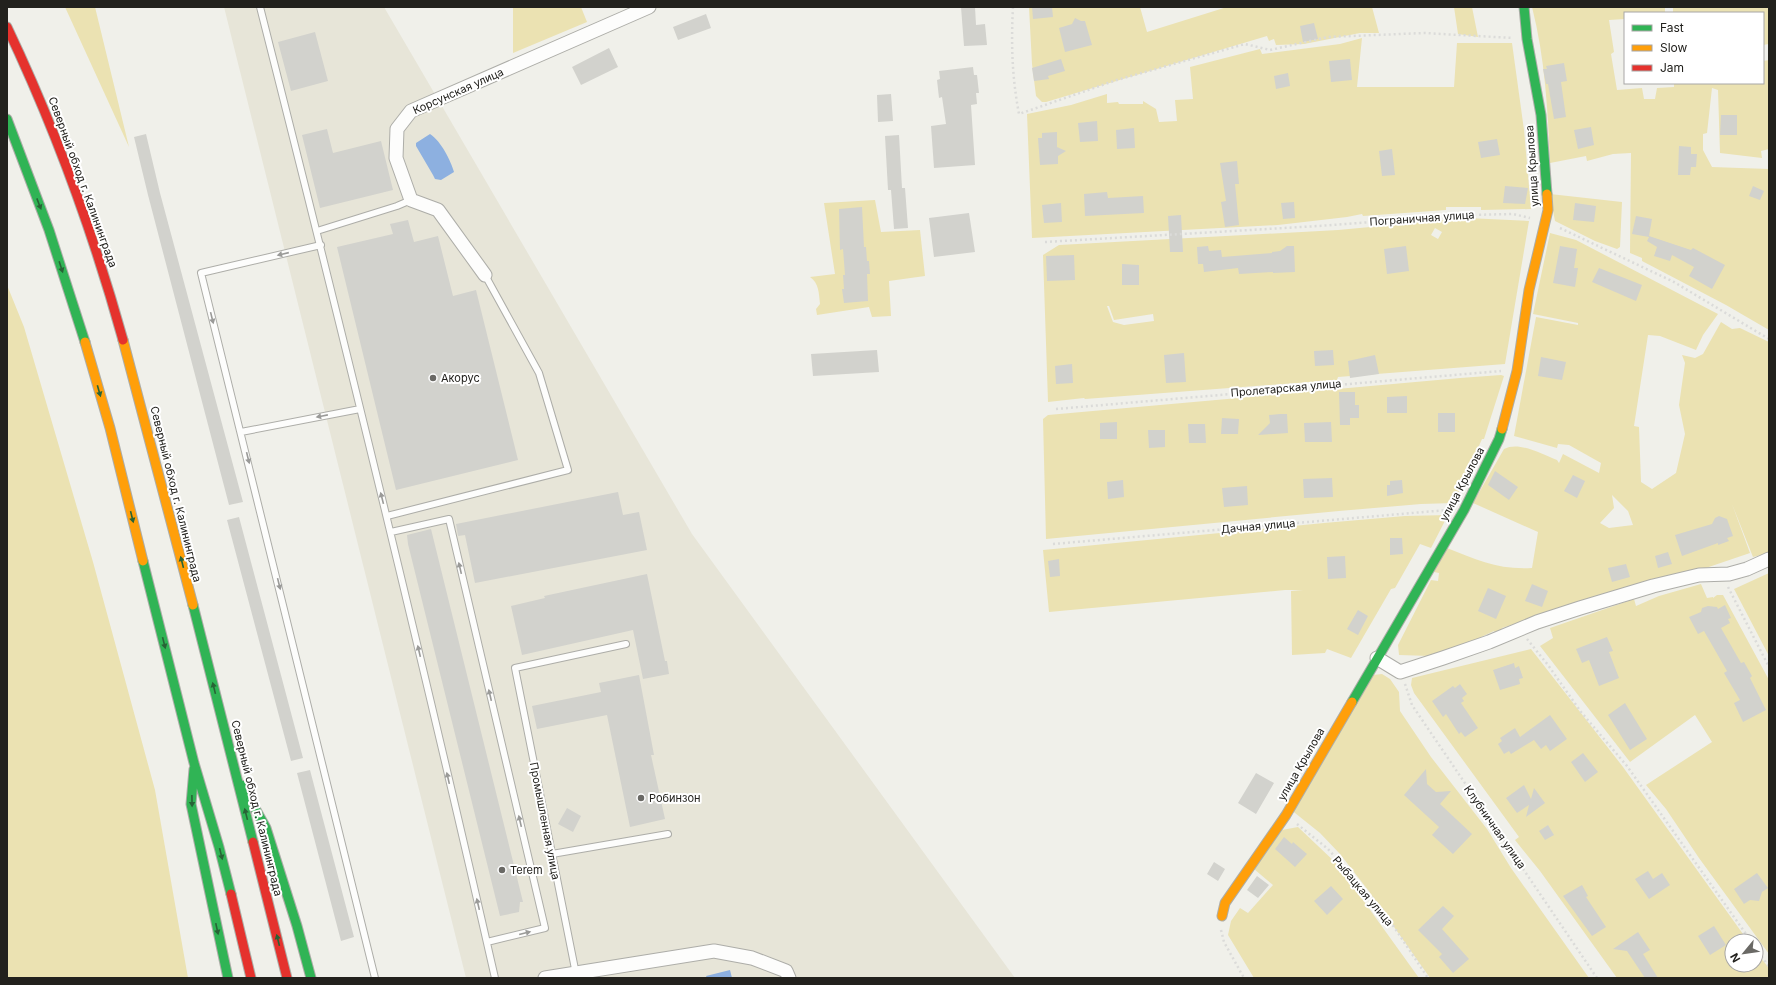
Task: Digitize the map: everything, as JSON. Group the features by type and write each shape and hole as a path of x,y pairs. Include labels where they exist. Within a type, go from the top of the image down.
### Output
{"main road":[{"name":"улица Крылова","path":"1222,916 1225,903 1286,815 1464,510 1499,439 1517,371 1529,290 1548,210 1541,115 1524,7"},
{"name":"Северный обход г. Калининграда","path":"7,27 26,64 60,149 73,183 115,309 147,427 287,978"},
{"path":"7,120 49,230 83,335 108,421 194,763 219,848 251,978"},
{"path":"7,143 29,178"},
{"path":"194,763 191,804 228,978"},
{"path":"235,772 266,828 297,926 310,978"}],"street":[{"name":"Корсунская улица","path":"411,200 396,158 397,129 411,111 649,7"},
{"path":"411,200 438,210 485,275"},
{"path":"1377,658 1400,672 1456,654 1580,608 1653,586 1698,575 1722,574 1747,569 1769,559"},
{"path":"545,978 577,975 714,951 752,958 786,972 789,978"}],"lane":[{"path":"260,7 321,245 391,532 495,978"},
{"path":"317,231 397,206 411,200"},
{"path":"321,245 201,273 375,978"},
{"path":"387,516 568,470 539,373 485,275"},
{"path":"241,432 360,409"},
{"path":"391,532 449,519 544,928 487,942"},
{"name":"Промышленная улица","path":"577,975 515,668 626,644"},
{"path":"552,854 668,834"}],"path":[{"path":"1013,7 1011,44 1013,84 1019,114 1117,80 1245,44 1270,50 1328,37 1424,33 1528,39"},
{"name":"Пограничная улица","path":"1045,242 1318,226 1467,215 1513,214 1545,221 1674,282 1769,339"},
{"name":"Пролетарская улица","path":"1056,409 1356,382 1496,371 1517,371"},
{"name":"Дачная улица","path":"1052,544 1432,510 1464,510"},
{"path":"1722,574 1769,667"},
{"path":"1519,630 1548,665 1581,712 1627,766 1745,933"},
{"name":"Клубничная улица","path":"1400,672 1412,705 1597,978"},
{"name":"Рыбацкая улица","path":"1286,815 1328,849 1382,909 1428,978"},
{"path":"1222,916 1220,928 1224,942 1244,978"}],"shaded area":[{"path":"65,7 95,7 129,147"},
{"path":"224,7 384,7 692,534 1015,978 466,978"},
{"path":"513,7 581,7 587,22 513,53"},
{"path":"1029,7 1140,7 1147,32 1227,7 1372,7 1379,33 1360,33 1304,44 1276,45 1274,39 1269,41 1267,36 1042,102 1036,96 1032,64"},
{"path":"1454,7 1472,7 1478,37 1458,34"},
{"path":"1532,7 1665,7 1665,12 1624,12 1624,19 1609,20 1614,52 1611,54 1617,90 1642,88 1644,99 1655,99 1657,88 1674,87 1674,84 1764,84 1764,61 1769,60 1769,149 1761,151 1762,158 1720,153 1718,90 1712,88 1707,133 1703,134 1703,150 1712,167 1769,169 1769,330 1726,305 1642,261 1642,258 1630,253 1631,153 1613,154 1587,161 1586,156 1550,163 1547,104 1543,65"},
{"path":"1673,7 1769,7 1769,44 1764,45 1764,12 1673,12"},
{"path":"1362,38 1357,87 1454,87 1457,43 1512,43 1524,130 1531,209 1481,210 1481,207 1446,207 1446,210 1363,216 1362,214 1278,225 1032,238 1027,114 1071,105 1107,94 1107,103 1118,102 1119,104 1143,104 1143,101 1156,109 1159,122 1177,121 1175,100 1193,99 1190,67 1260,49 1262,54 1340,44"},
{"path":"1550,194 1622,202 1620,247 1617,249 1595,241 1555,221"},
{"path":"875,200 881,232 920,230 925,276 889,281 891,316 872,317 869,307 817,315 816,309 820,304 819,293 815,282 810,277 835,274 824,203"},
{"path":"1467,218 1529,221 1505,364 1338,377 1337,380 1084,398 1048,402 1043,255 1059,245 1338,230","holes":["1435,228 1442,232 1438,239 1431,235","1107,306 1109,306 1114,320 1153,314 1154,321 1124,325 1113,322"]},
{"path":"1550,233 1576,240 1718,314 1703,335 1696,350 1660,336 1648,335 1634,426 1639,427 1641,482 1652,489 1676,473 1685,434 1679,405 1685,363 1682,355 1695,358 1703,354 1721,322 1732,329 1740,328 1769,342 1769,553 1753,557 1732,504 1750,553 1697,571 1550,612 1502,628 1501,631 1495,633 1494,631 1464,645 1430,656 1399,655 1398,645 1431,580 1438,581 1439,573 1434,572 1447,548 1499,566 1532,568 1538,532 1473,503 1504,449 1516,446 1523,447 1557,460 1559,463 1563,454 1599,473 1601,463 1569,445 1558,444 1557,448 1514,436 1536,317 1578,325 1578,323 1533,314","holes":["1612,495 1628,511 1633,525 1609,528 1600,523 1614,508"]},
{"path":"7,285 24,327 93,562 155,790 188,978 7,978"},
{"path":"1501,375 1504,376 1484,439 1482,439 1454,503 1421,504 1339,511 1046,539 1043,419 1048,415"},
{"path":"1448,515 1431,548 1420,544 1395,588 1391,589 1351,658 1327,649 1325,653 1292,655 1291,591 1303,590 1285,590 1049,612 1043,550 1405,516"},
{"path":"1769,573 1769,656 1734,589"},
{"path":"1701,584 1707,598 1723,595 1769,680 1769,954 1764,947 1764,933 1754,933 1699,858 1666,809 1646,785 1712,742 1695,715 1630,762 1540,646 1553,638 1550,628 1634,599 1636,606 1659,596"},
{"path":"1531,649 1623,767 1742,933 1724,933 1724,973 1764,973 1764,962 1769,968 1769,978 1617,978 1540,871 1515,840 1519,837 1414,693 1411,685 1412,678"},
{"path":"1382,674 1390,679 1399,692 1400,711 1431,757 1487,829 1511,868 1589,978 1430,978 1368,890 1340,854 1320,833 1290,809 1373,675"},
{"path":"1298,827 1337,864 1419,978 1254,978 1228,935 1231,921 1240,908 1248,913 1273,885 1254,869 1282,830"}],"water":[{"path":"430,134 438,141 445,152 451,162 454,172 441,180 435,179 416,146 416,143"},
{"path":"730,970 732,978 707,978 706,976"}],"building":[{"path":"961,7 975,7 976,25 985,24 987,45 964,46"},
{"path":"1032,7 1052,7 1053,17 1033,19"},
{"path":"706,14 711,28 678,40 673,27"},
{"path":"1075,18 1085,21 1092,45 1065,52 1059,28 1072,24"},
{"path":"1314,23 1318,39 1303,42 1300,26"},
{"path":"315,32 328,81 291,91 278,42"},
{"path":"609,48 618,67 581,85 572,67"},
{"path":"1061,59 1065,71 1048,76 1049,79 1034,81 1032,68"},
{"path":"1350,59 1352,80 1331,82 1329,61"},
{"path":"1564,63 1567,81 1561,82 1566,117 1554,119 1548,84 1546,84 1543,69 1547,69 1546,66"},
{"path":"973,67 974,75 977,75 979,93 976,93 977,104 971,105 975,165 934,168 931,126 946,124 942,97 939,98 937,80 940,79 939,71"},
{"path":"1288,73 1290,86 1276,89 1274,76"},
{"path":"891,94 893,121 878,122 877,95"},
{"path":"1721,115 1737,115 1737,135 1720,135"},
{"path":"1097,121 1098,141 1080,142 1078,123"},
{"path":"1591,127 1594,145 1578,149 1574,130"},
{"path":"1134,128 1135,148 1117,149 1116,130"},
{"path":"327,129 333,153 381,141 393,190 320,208 302,135"},
{"path":"1057,132 1057,147 1066,151 1058,156 1058,164 1040,165 1038,138 1042,138 1042,133"},
{"path":"146,134 160,193 243,502 229,505 134,137"},
{"path":"899,135 902,188 905,188 908,228 894,229 891,190 888,190 885,136"},
{"path":"1497,139 1500,155 1481,158 1478,142"},
{"path":"1679,146 1691,147 1691,154 1697,154 1696,167 1691,167 1690,175 1678,175"},
{"path":"1392,149 1395,175 1382,176 1379,151"},
{"path":"1237,161 1239,184 1235,184 1239,225 1225,227 1221,202 1226,201 1220,163"},
{"path":"1505,186 1528,188 1525,204 1503,203"},
{"path":"1753,186 1764,191 1760,200 1749,196"},
{"path":"1107,192 1108,198 1143,196 1144,213 1085,216 1084,194"},
{"path":"1294,202 1295,218 1283,219 1281,203"},
{"path":"1061,203 1062,222 1044,223 1042,205"},
{"path":"1575,203 1596,206 1594,222 1573,220"},
{"path":"862,207 864,247 866,247 870,274 867,274 868,301 844,303 842,289 844,289 843,275 845,275 843,249 840,250 839,209"},
{"path":"969,213 975,252 934,257 929,218"},
{"path":"1181,215 1183,252 1170,252 1168,216"},
{"path":"1636,216 1652,219 1649,236 1691,250 1693,248 1725,265 1712,289 1689,276 1694,267 1672,255 1670,261 1654,256 1657,247 1647,241 1649,237 1632,234"},
{"name":"Акорус","path":"408,220 414,242 438,236 453,296 476,290 518,460 396,490 337,247 393,234 390,224"},
{"path":"1208,246 1209,251 1221,250 1222,257 1272,253 1280,251 1287,246 1294,246 1295,272 1239,274 1238,268 1204,272 1203,264 1198,264 1197,247"},
{"path":"1406,246 1409,271 1387,274 1384,249"},
{"path":"1560,246 1577,249 1574,268 1578,268 1575,287 1553,283"},
{"path":"1074,255 1075,280 1047,281 1046,256"},
{"path":"1122,264 1139,265 1139,285 1122,285"},
{"path":"1599,268 1642,285 1636,301 1592,282"},
{"path":"877,350 879,372 813,376 811,354"},
{"path":"1333,350 1334,365 1315,366 1314,351"},
{"path":"1184,353 1186,382 1166,383 1164,355"},
{"path":"1375,355 1379,374 1350,378 1348,361"},
{"path":"1541,357 1566,362 1562,380 1538,376"},
{"path":"1072,364 1073,383 1056,384 1055,366"},
{"path":"1339,392 1355,392 1355,405 1359,405 1359,418 1350,418 1350,425 1340,425"},
{"path":"1407,396 1407,413 1387,413 1387,397"},
{"path":"1438,413 1455,413 1455,432 1438,432"},
{"path":"1287,414 1288,433 1258,435 1270,423 1269,415"},
{"path":"1222,418 1239,419 1238,434 1221,434"},
{"path":"1117,422 1117,439 1100,439 1100,423"},
{"path":"1331,422 1332,442 1305,442 1304,423"},
{"path":"1188,424 1205,424 1206,443 1189,443"},
{"path":"1148,430 1165,430 1165,447 1149,448"},
{"path":"1495,471 1518,487 1509,500 1488,485"},
{"path":"1573,475 1585,481 1577,498 1564,491"},
{"path":"1332,478 1333,497 1304,498 1303,479"},
{"path":"1123,480 1124,497 1108,499 1107,482"},
{"path":"1402,480 1403,493 1387,496 1387,485 1390,485 1390,481"},
{"path":"1247,486 1248,505 1224,507 1222,488"},
{"path":"618,492 623,515 639,512 647,550 475,583 465,535 458,536 456,524"},
{"path":"1719,516 1727,519 1733,536 1727,538 1729,541 1718,545 1718,543 1682,556 1675,535 1712,524 1715,518"},
{"path":"239,517 303,758 291,761 227,520"},
{"path":"431,529 523,902 520,902 519,912 500,916 408,544 407,535"},
{"path":"1390,538 1402,538 1403,554 1390,555"},
{"path":"1668,552 1672,564 1658,568 1655,556"},
{"path":"1345,556 1346,578 1328,579 1327,557"},
{"path":"1059,559 1060,576 1050,577 1048,561"},
{"path":"1626,564 1630,577 1612,582 1608,568"},
{"path":"647,574 669,674 643,679 633,630 522,655 511,606 545,598 544,596"},
{"path":"1532,584 1548,591 1542,607 1525,601"},
{"path":"1488,588 1506,596 1496,619 1478,611"},
{"path":"1725,605 1731,618 1728,619 1730,623 1721,628 1741,663 1744,662 1752,676 1750,678 1766,710 1743,722 1734,703 1740,700 1724,673 1727,671 1704,631 1698,634 1689,617 1701,612 1702,608 1708,606 1717,607 1718,609"},
{"path":"1358,610 1368,616 1358,635 1347,629"},
{"path":"1607,637 1613,651 1609,652 1619,678 1599,686 1589,660 1582,663 1576,649"},
{"path":"1514,663 1515,668 1519,666 1523,678 1519,679 1520,684 1500,690 1493,670"},
{"path":"639,675 654,755 651,755 665,819 630,827 607,715 537,729 532,706 601,692 599,683"},
{"path":"1460,684 1467,694 1462,698 1464,701 1461,703 1478,728 1465,737 1461,732 1459,734 1446,714 1443,717 1432,701 1453,686 1455,688"},
{"path":"1625,703 1647,739 1630,750 1608,715"},
{"path":"1550,715 1567,739 1550,751 1546,745 1541,749 1534,740 1511,754 1509,751 1504,754 1498,744 1502,741 1500,738 1515,728 1520,737"},
{"path":"1583,753 1598,772 1585,782 1571,762"},
{"path":"1426,769 1427,784 1436,792 1451,791 1440,804 1472,834 1453,854 1432,835 1439,827 1404,795"},
{"path":"310,770 354,937 341,941 297,773"},
{"path":"1256,773 1274,783 1256,814 1238,803"},
{"path":"1524,785 1531,799 1534,788 1545,803 1526,817 1529,805 1517,813 1506,798"},
{"path":"567,808 581,816 573,832 558,824"},
{"path":"1548,825 1554,835 1545,840 1539,831"},
{"path":"1284,837 1292,844 1293,842 1307,854 1295,867 1275,849"},
{"path":"1214,862 1225,869 1218,881 1207,874"},
{"path":"1648,871 1653,879 1662,873 1670,885 1649,899 1635,879"},
{"path":"1757,873 1768,888 1762,892 1759,901 1750,900 1744,904 1734,889"},
{"path":"1257,876 1269,885 1258,898 1247,890"},
{"path":"1582,885 1588,896 1586,897 1606,927 1592,936 1563,896"},
{"path":"1331,886 1343,899 1327,915 1314,901"},
{"path":"1443,906 1454,916 1442,929 1469,959 1453,973 1439,957 1442,954 1418,930"},
{"path":"1714,926 1724,942 1724,946 1710,955 1698,936"},
{"path":"1638,932 1650,950 1643,954 1658,978 1645,978 1627,951 1613,949"}],"traffic: fast":[{"path":"1524,7 1527,39 1541,115 1547,194"},
{"path":"7,119 49,230 85,342"},
{"path":"1352,702 1464,510 1499,439 1502,429"},
{"path":"143,561 194,763 219,847 231,894"},
{"path":"193,605 253,842"},
{"path":"194,769 191,804 228,978"},
{"path":"242,785 266,828 297,926 311,978"}],"traffic: slow":[{"path":"1502,429 1517,371 1529,290 1548,210 1547,194"},
{"path":"123,340 193,605"},
{"path":"85,342 110,428 143,561"},
{"path":"1222,916 1225,903 1286,815 1352,702"}],"traffic: jam":[{"path":"7,27 25,65 72,181 99,260 123,340"},
{"path":"253,842 287,978"},
{"path":"231,894 251,978"}],"place":[{"name":"Акорус","path":"433,378"},
{"name":"Робинзон","path":"641,798"},
{"name":"Terem","path":"502,870"}]}
